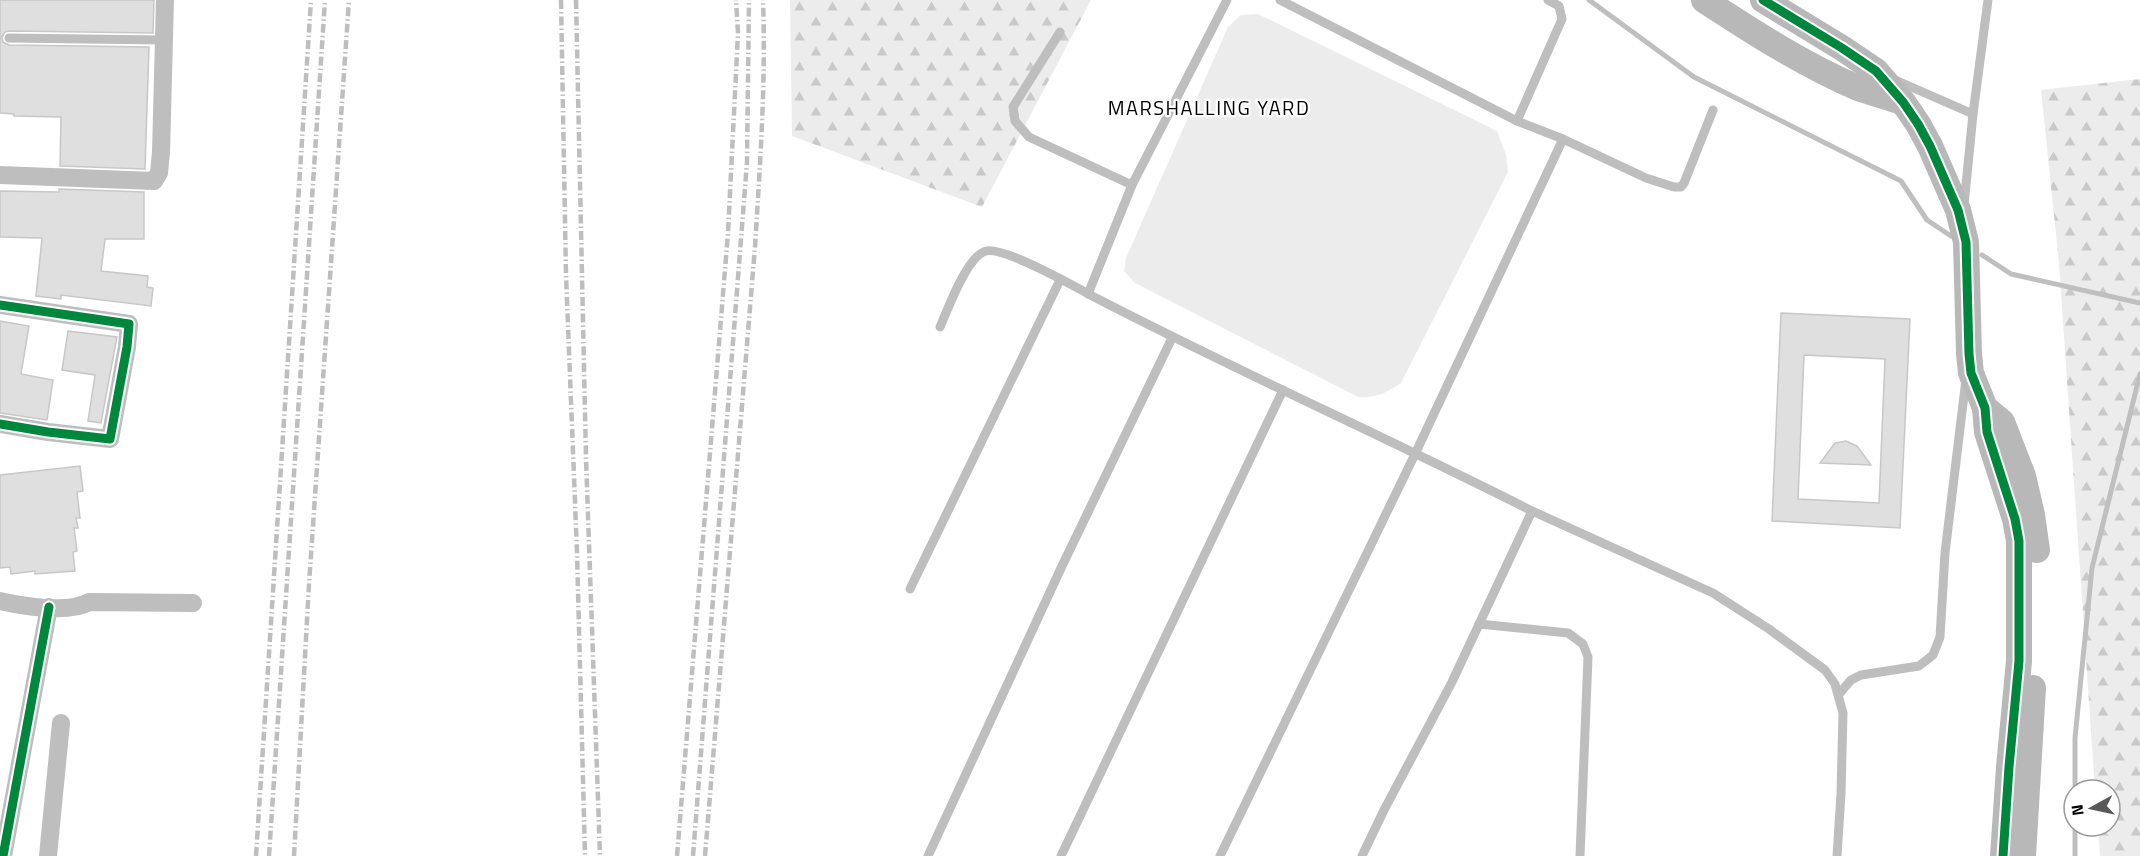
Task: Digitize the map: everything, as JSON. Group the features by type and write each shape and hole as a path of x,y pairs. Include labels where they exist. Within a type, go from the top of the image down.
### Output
{"street":[{"path":"0,175 154,181 159,173 161,152 165,0"},
{"path":"1704,0 1829,75 1861,89 1903,102"},
{"path":"1763,0 1876,71 1903,102 1930,146 1946,179 1962,225 1966,242 1968,354 1971,373 1985,408 1987,432 2014,519 2021,564 2019,661 2003,856"},
{"path":"0,305 129,324 110,439 0,424"},
{"path":"1985,408 2002,422 2023,476 2037,551 2034,666 2023,856"},
{"path":"0,601 21,606 49,607 77,607 89,602 193,603"},
{"path":"3,856 49,607"},
{"path":"48,856 61,723"}],"lane":[{"path":"1088,294 1132,185 1227,0"},
{"path":"1280,0 1517,121 1646,178 1674,187 1681,187 1692,168 1713,110"},
{"path":"1517,121 1562,19 1559,6 1548,0"},
{"path":"1962,225 1973,114 1988,0"},
{"path":"1060,32 1013,106 1015,121 1029,137 1132,185"},
{"path":"9,38 165,40"},
{"path":"1876,71 1973,114"},
{"path":"1220,856 1416,452 1563,140"},
{"path":"940,327 963,277 976,257 986,251 1011,256 1172,338 1416,452 1532,511 1713,593 1769,629 1825,670 1835,684 1843,713 1837,856"},
{"path":"910,589 1060,280"},
{"path":"928,856 1062,566 1172,338"},
{"path":"1839,694 1851,680 1861,675 1919,666 1933,655 1940,637 1945,554 1968,354"},
{"path":"1061,856 1283,390"},
{"path":"1362,856 1452,682 1532,511"},
{"path":"1479,624 1568,633 1583,644 1588,657 1580,856"}],"green space":[{"path":"790,0 1091,0 982,207 792,136"},
{"path":"1258,14 1497,131 1506,155 1508,172 1401,383 1381,394 1358,397 1135,283 1124,271 1126,258 1228,27 1241,15"},
{"path":"2140,79 2140,856 2100,856 2099,838 2122,838 2122,778 2094,778 2059,263 2041,90"}],"building":[{"path":"0,0 154,0 153,33 9,31 5,32 2,37 3,42 9,45 149,47 145,169 60,166 61,117 14,116 14,114 0,113"},
{"path":"59,189 144,192 144,239 105,239 101,271 148,276 147,287 153,288 151,306 61,295 61,299 36,296 42,238 0,237 0,191 59,192"},
{"path":"1781,313 1910,319 1900,528 1772,521","holes":["1804,355 1885,359 1879,503 1798,499"]},
{"path":"0,321 29,326 21,374 53,380 47,420 0,413"},
{"path":"68,331 117,337 101,423 88,421 95,375 62,370"},
{"path":"1846,441 1857,446 1871,465 1820,463 1835,443"},
{"path":"80,466 83,491 77,492 80,518 76,518 78,528 74,528 77,551 73,552 75,571 35,574 35,571 11,574 10,567 0,568 0,475"}],"waterway":[{"path":"1589,0 1694,77 1901,181 1927,220 1951,236"},
{"path":"1982,255 2011,274 2140,303"},
{"path":"2075,778 2075,738 2092,568 2140,374"},
{"path":"2075,838 2075,856"}],"railway":[{"path":"256,856 311,0"},
{"path":"269,856 325,0"},
{"path":"294,856 309,584 349,0"},
{"path":"561,0 566,275 577,552 585,856"},
{"path":"576,0 586,458 600,856"},
{"path":"677,856 728,233 738,33 736,0"},
{"path":"693,856 747,162 749,0"},
{"path":"705,856 755,247 763,93 763,0"}],"cycle path":[{"path":"1763,0 1876,71 1903,102 1918,124 1958,210 1966,242 1971,373 1985,408 1987,432 2015,519 2019,541 2019,661 2003,856"},
{"path":"0,305 129,324 110,439 0,424"},
{"path":"3,856 49,607"}],"district":[{"name":"MARSHALLING YARD","path":"1209,107"}]}
